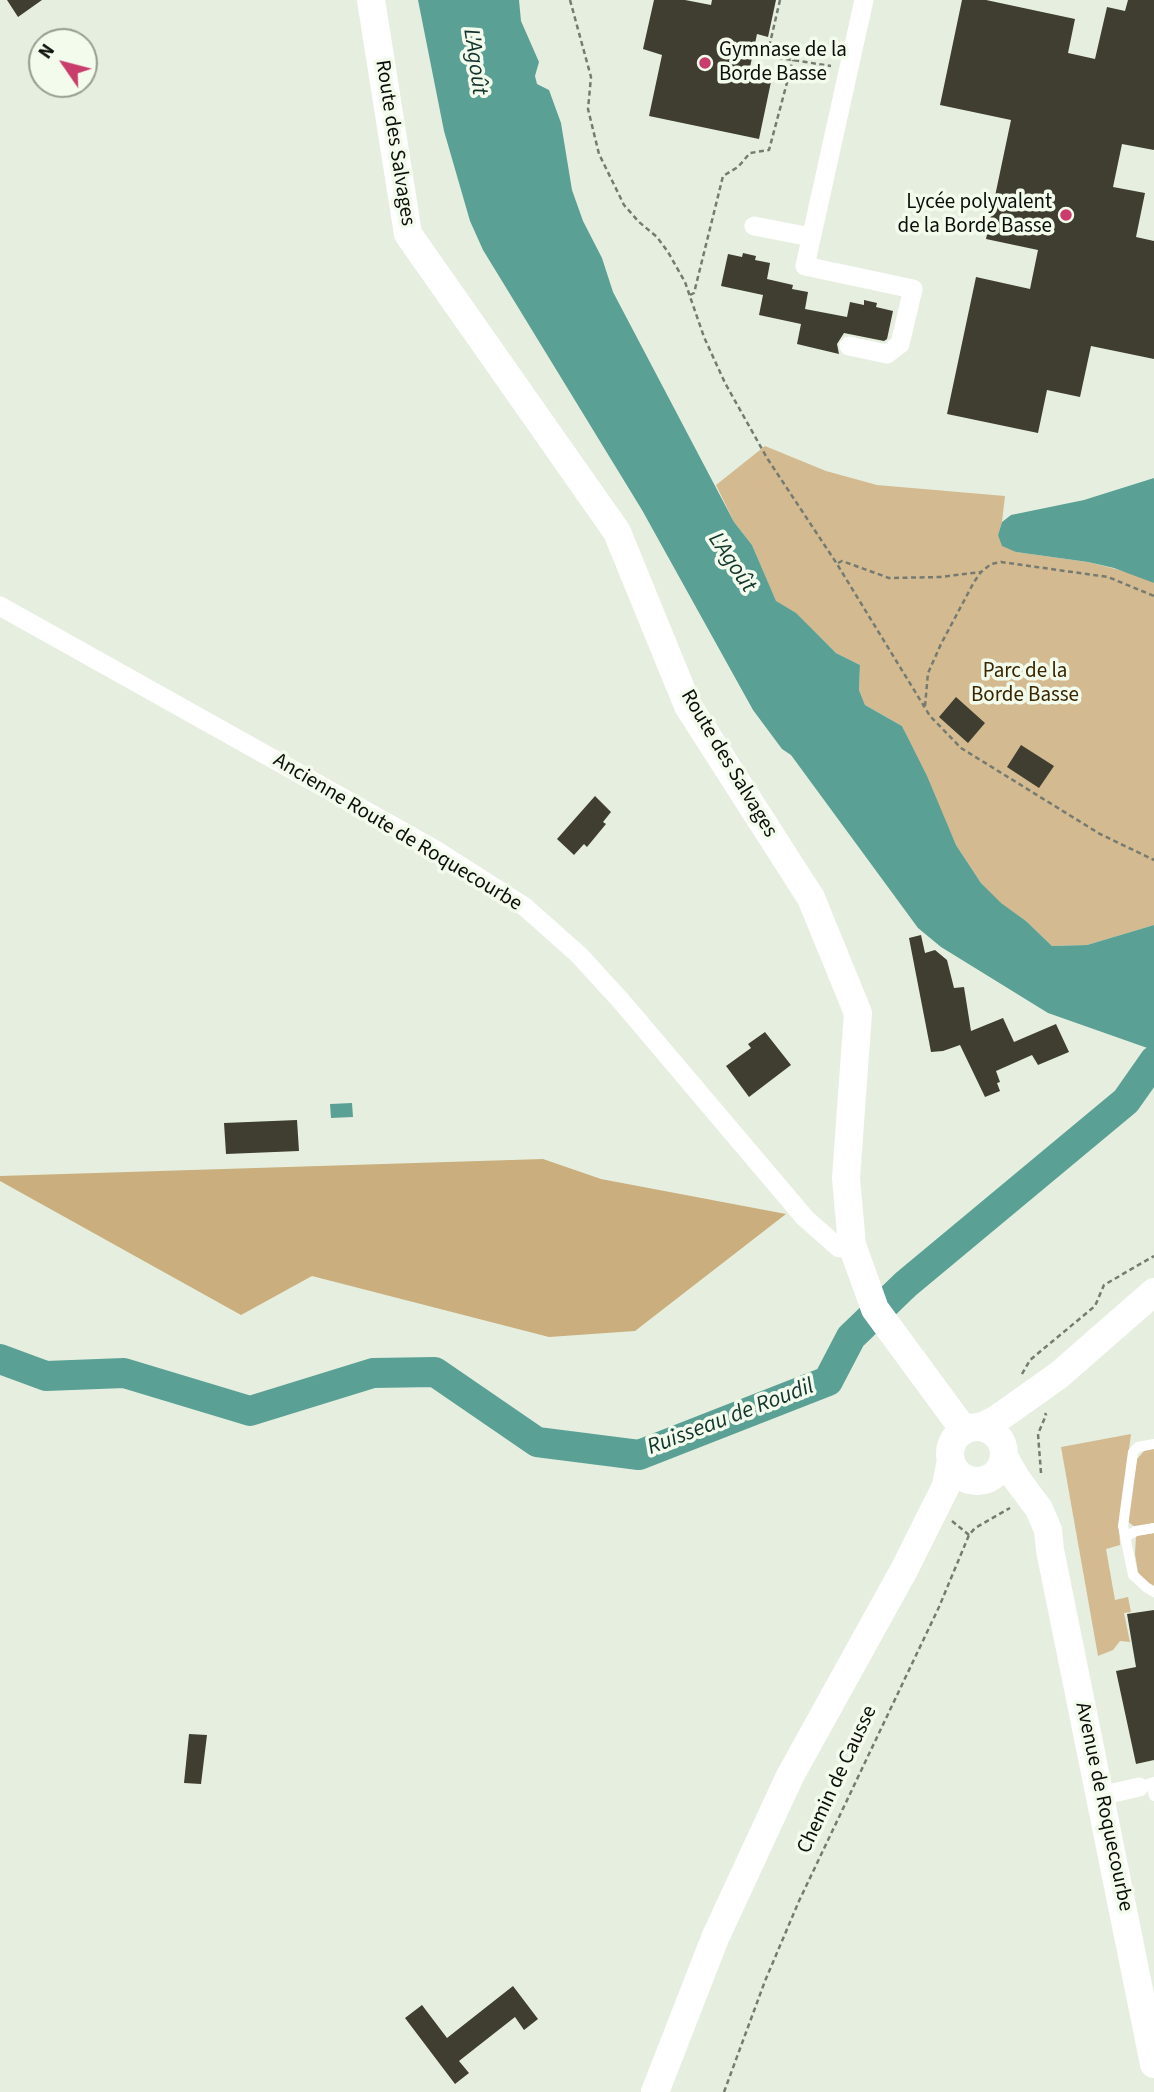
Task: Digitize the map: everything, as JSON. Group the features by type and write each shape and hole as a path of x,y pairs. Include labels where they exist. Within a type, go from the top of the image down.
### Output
{"main road":[{"name":"Route des Salvages","path":"371,0 408,234 617,532 688,706 811,898 858,1013 846,1178 852,1245 877,1311 973,1429"},
{"path":"655,2092 715,1938 790,1776 904,1570 946,1486 953,1443 973,1429 995,1420 1059,1375 1154,1292"},
{"path":"904,1570 954,1503 979,1481 997,1473 1004,1453 1059,1375"},
{"path":"973,1429 996,1434 1004,1453"},
{"name":"Avenue de Roquecourbe","path":"1004,1453 1016,1478 1040,1510 1048,1530 1154,2064"},
{"path":"951,1460 957,1473 969,1480 979,1481"},
{"name":"Avenue de Roquecourbe","path":"979,1481 1016,1501 1050,1550"}],"street":[{"path":"849,346 887,355 900,344 913,289 805,266 864,0"},
{"path":"754,226 811,237"},
{"name":"Ancienne Route de Roquecourbe","path":"0,606 434,849 525,907 579,955 622,1002 805,1219 839,1248 852,1245"},
{"path":"1100,1796 1150,1787"}],"lane":[{"path":"1154,1444 1138,1447 1133,1452 1125,1511 1125,1537 1133,1575 1154,1592"},
{"path":"1125,1537 1136,1531 1154,1528"}],"path":[{"path":"570,0 591,77 588,109 599,154 624,205 657,237 679,272 725,383 767,458 926,709 941,730 961,748 1100,834 1154,860"},
{"path":"780,0 767,56 849,69"},
{"path":"690,295 694,293 723,176 738,167 750,153 769,150 793,60"},
{"path":"836,564 842,561 889,578 940,577 981,572"},
{"path":"926,709 928,673 949,626 981,572 991,564 1001,562 1108,577 1154,596"},
{"path":"1022,1379 1026,1364 1095,1306 1104,1285 1154,1256"},
{"path":"1041,1477 1038,1434 1046,1415 1042,1407"},
{"path":"950,1519 969,1535 975,1528 1009,1510 1013,1504"},
{"name":"Chemin de Causse","path":"724,2092 765,1981 799,1900 939,1607 969,1535"}],"green space":[{"name":"Parc de la Borde Basse","path":"765,446 826,471 877,485 1005,496 998,535 1016,552 1088,562 1135,574 1154,583 1154,925 1087,945 1052,946 1026,921 1000,903 981,883 956,845 902,726 865,705 859,690 860,665 836,653 796,614 776,602 752,545 734,522 716,485"},
{"path":"1131,1434 1119,1526 1120,1545 1106,1549 1115,1600 1128,1597 1131,1612 1124,1613 1130,1642 1120,1641 1113,1650 1098,1656 1061,1447"},
{"path":"1154,1448 1154,1523 1135,1527 1127,1521 1137,1459 1145,1450"},
{"path":"1154,1533 1154,1586 1144,1582 1138,1572 1135,1554 1136,1536"}],"shaded area":[{"path":"543,1159 601,1179 786,1214 635,1331 549,1337 312,1276 241,1315 0,1181 0,1176"}],"water":[{"name":"L'Agoût","path":"418,0 519,0 521,21 539,62 535,76 537,84 549,90 561,123 572,190 583,221 602,258 613,292 734,522 752,545 776,601 796,613 836,653 860,665 859,690 865,705 902,726 927,776 956,845 981,883 1052,946 1087,945 1154,925 1154,1081 1134,1105 1113,1113 1153,1050 1048,1013 941,947 918,928 791,755 782,749 753,710 642,510 483,250 470,221 444,131"},
{"path":"1154,478 1154,583 1114,568 1016,552 1002,546 998,535 1002,522 1011,515 1084,500"},
{"path":"352,1103 353,1117 331,1118 330,1104"}],"building":[{"path":"7,0 42,0 18,17"},
{"name":"Gymnase de la Borde Basse","path":"654,0 685,0 711,5 712,0 776,0 768,37 757,34 749,72 772,77 759,139 649,116 662,55 643,49"},
{"name":"Lycée polyvalent de la Borde Basse","path":"962,0 986,0 1075,19 1068,53 1095,59 1107,7 1125,11 1128,0 1154,0 1154,150 1122,144 1113,187 1145,193 1136,237 1154,241 1154,359 1091,346 1080,397 1047,390 1038,433 947,414 976,277 1030,289 1038,250 986,239 1011,120 940,105"},
{"path":"743,253 756,256 755,260 770,263 767,279 793,285 792,289 808,292 805,309 847,317 850,302 864,305 864,300 877,303 876,307 893,311 887,339 884,341 844,333 837,344 839,354 797,344 801,324 759,315 763,295 721,286 728,254 742,257"},
{"path":"956,697 985,723 968,743 939,717"},
{"path":"1021,745 1054,766 1039,788 1007,767"},
{"path":"595,796 611,812 603,822 606,824 587,847 584,844 574,855 557,839"},
{"path":"921,935 925,953 935,950 947,960 954,988 964,987 971,1031 1003,1018 1014,1042 1056,1024 1069,1052 1038,1065 1032,1055 996,1071 1000,1091 985,1097 960,1045 931,1052 909,938"},
{"path":"765,1032 791,1065 749,1097 726,1066 751,1048 748,1044"},
{"path":"297,1120 299,1151 226,1154 224,1123"},
{"path":"1154,1610 1154,1760 1136,1764 1116,1671 1136,1667 1127,1614"},
{"path":"189,1734 207,1735 201,1784 184,1783"},
{"path":"513,1986 538,2019 524,2030 515,2017 459,2061 469,2073 455,2084 405,2018 422,2005 447,2038"}],"waterway":[{"name":"Ruisseau de Roudil","path":"0,1359 46,1376 124,1373 250,1411 373,1373 435,1372 537,1442 639,1455 828,1381 851,1337 906,1284 1126,1101 1154,1061"}],"place":[{"name":"Gymnase de la Borde Basse","path":"705,63"},
{"name":"Lycée polyvalent de la Borde Basse","path":"1066,215"}]}
